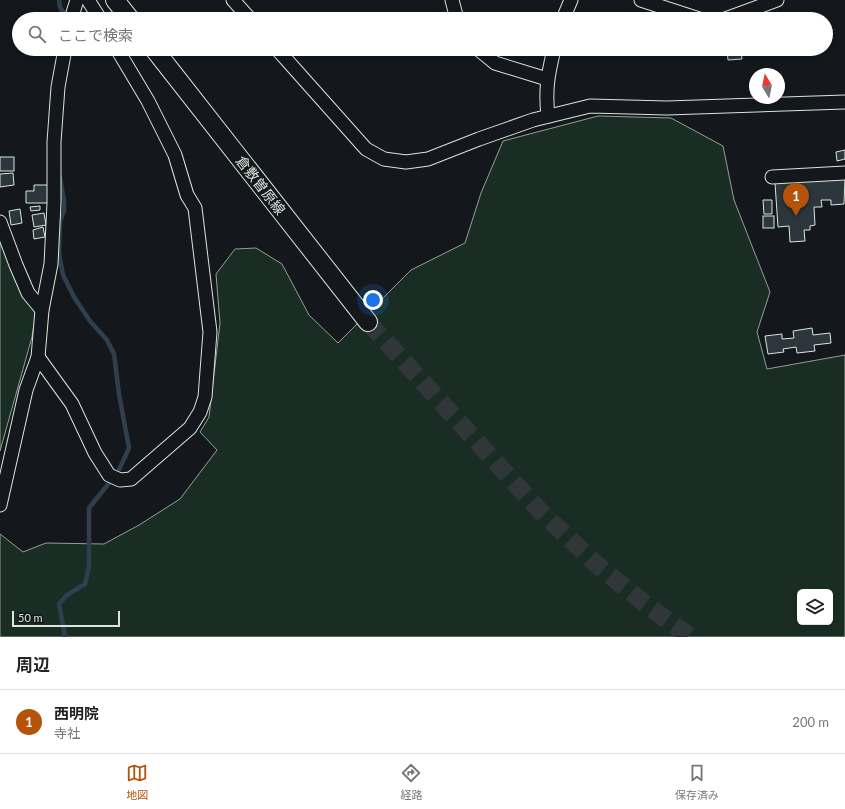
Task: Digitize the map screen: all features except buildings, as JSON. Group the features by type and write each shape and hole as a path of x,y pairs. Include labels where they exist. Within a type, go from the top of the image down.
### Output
{"street":[{"path":"73,12 77,0"},
{"path":"88,0 96,12"},
{"path":"115,0 124,12"},
{"path":"233,0 244,12"},
{"path":"452,0 455,12"},
{"path":"566,12 571,0"},
{"path":"641,0 678,12"},
{"path":"744,12 777,0"},
{"path":"0,505 26,390 38,357 42,310 51,264 54,203 54,142 58,87 64,56"},
{"path":"38,357 72,404 95,453 109,475 120,480 131,479 190,428 200,412 205,397 210,332 195,208 187,195 175,155 148,101 121,56"},
{"name":"倉敷曽原線","path":"160,56 368,322"},
{"path":"283,56 366,149 384,158 406,162 428,159 533,120 590,106 667,108 845,102"},
{"path":"486,56 495,63 547,79"},
{"path":"548,116 546,97 547,79 552,56"},
{"path":"772,177 845,173"},
{"path":"0,222 28,293 42,310"}],"green space":[{"path":"598,116 671,118 723,146 734,200 770,292 757,332 767,369 845,355 845,637 0,637 0,534 23,552 46,543 104,544 139,525 180,499 217,450 200,432 209,417 220,323 216,274 235,249 256,248 282,264 309,315 338,343 411,270 465,243 481,193 503,141"},
{"path":"0,242 22,293 36,312 32,337 0,451"}],"waterway":[{"path":"59,0 60,7 63,12"},
{"path":"60,177 64,211 60,221 59,254 63,275 74,297 90,321 107,340 114,354 119,394 129,448 118,472 89,508 89,567 85,584 67,595 59,604 65,637"}],"tunnel":[{"path":"368,322 541,512 596,564 649,607 691,637"}],"place":[{"name":"西明院","path":"796,216"}]}
